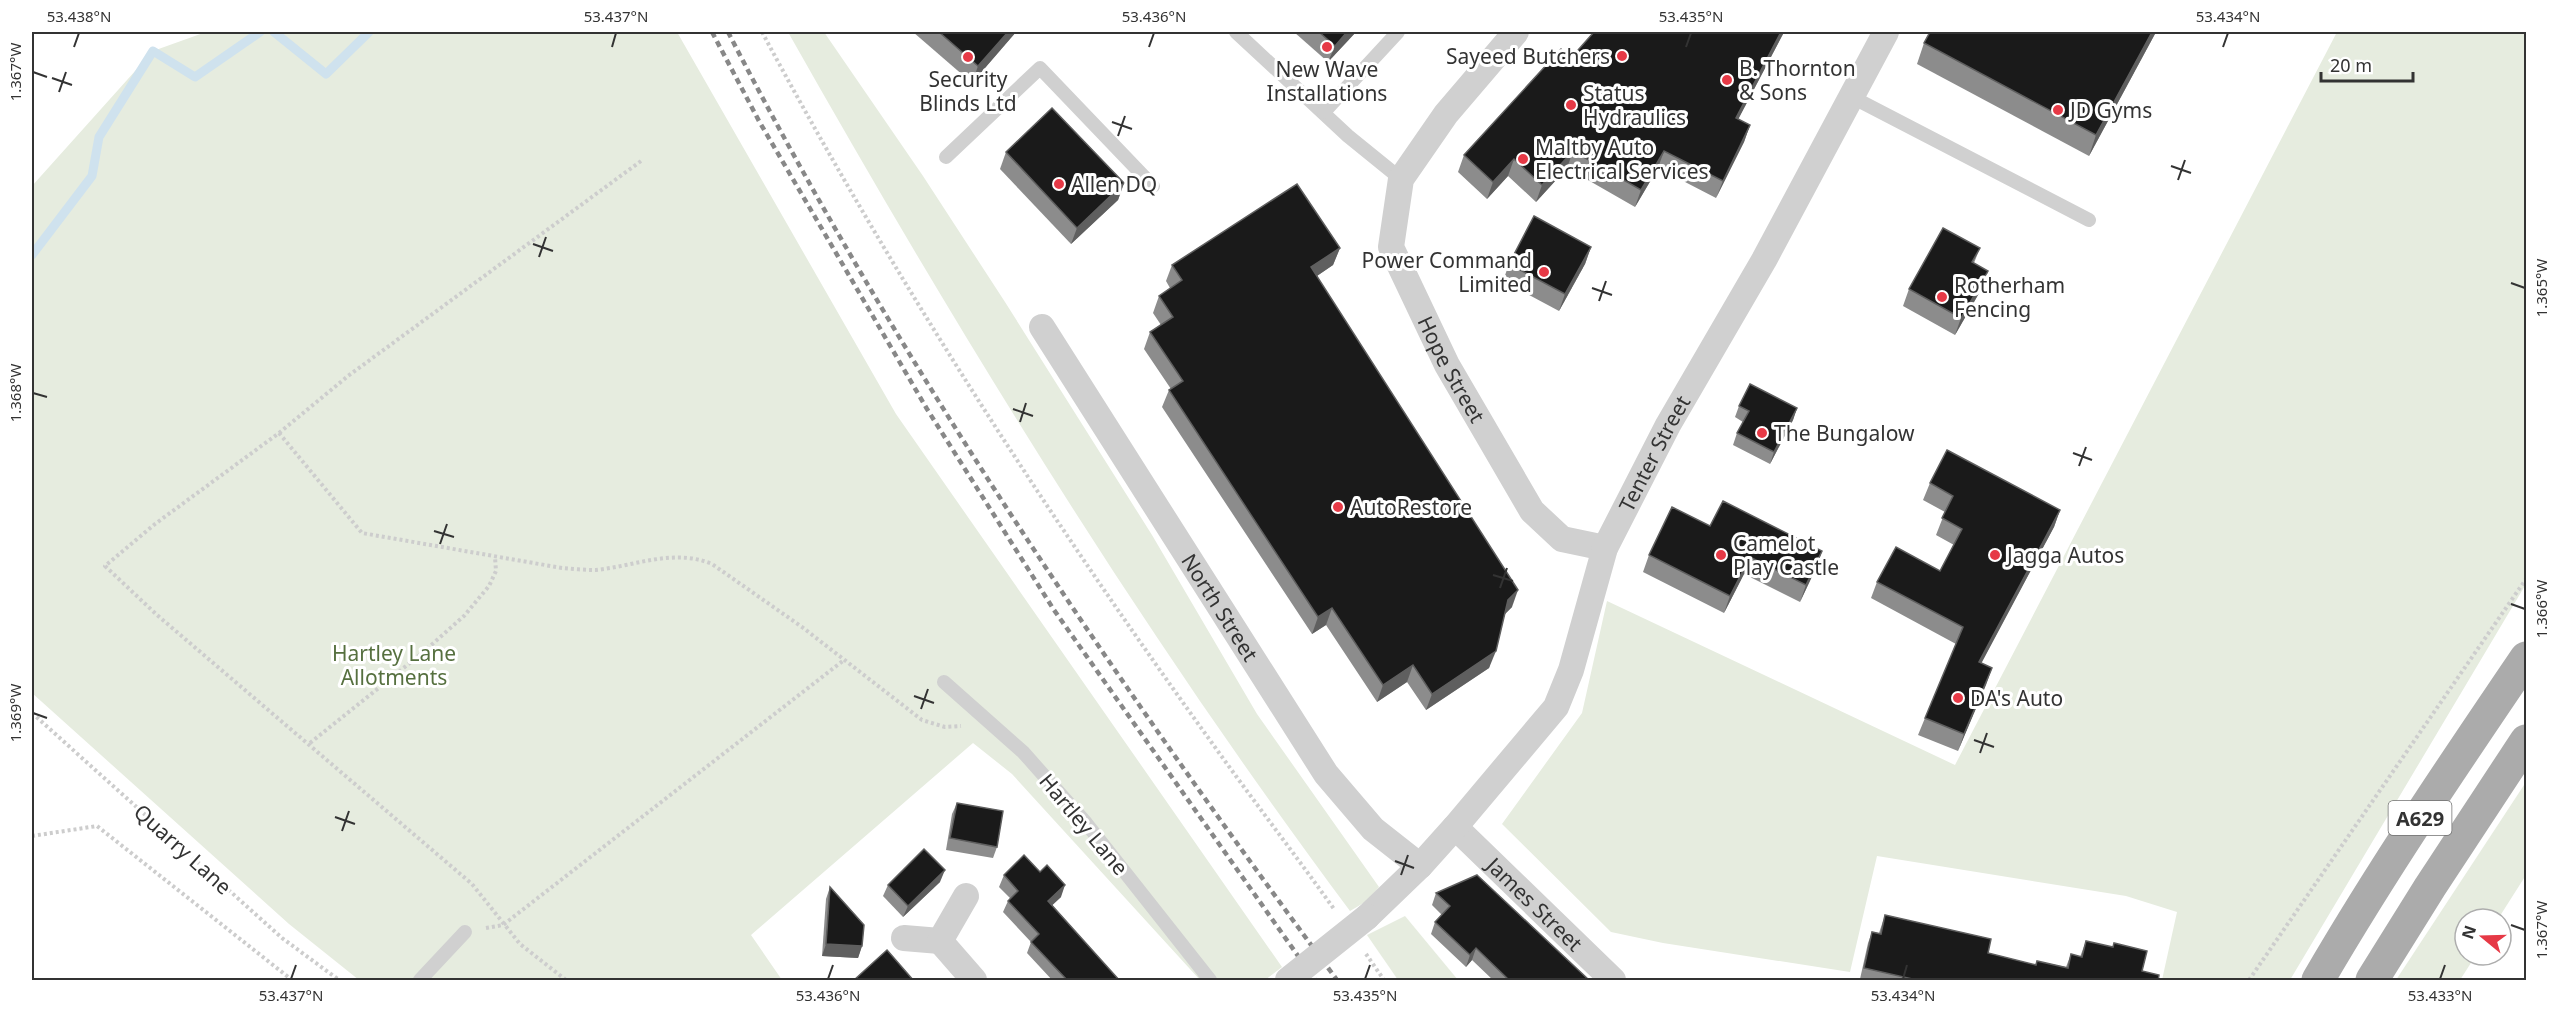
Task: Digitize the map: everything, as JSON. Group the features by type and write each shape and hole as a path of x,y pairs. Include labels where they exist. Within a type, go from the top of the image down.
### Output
{"main road":[{"name":"A629","path":"2318,981 2347,930 2458,758 2526,658"},
{"name":"A629","path":"2372,981 2430,887 2526,741"}],"street":[{"name":"Hope Street","path":"1516,32 1446,114 1401,180 1391,247 1447,365 1532,511 1562,539 1605,548"},
{"name":"Tenter Street","path":"1288,981 1367,917 1420,866 1556,707 1571,670 1605,548 1668,425 1764,260 1886,32"},
{"name":"North Street","path":"1042,327 1326,774 1373,829 1420,866"},
{"name":"James Street","path":"1455,827 1613,981"},
{"path":"940,941 966,896"},
{"path":"904,938 940,941 974,981"}],"lane":[{"path":"1236,32 1348,136 1401,180"},
{"path":"1324,112 1398,32"},
{"path":"946,157 1040,68 1153,186"},
{"path":"1850,96 2089,220"},
{"name":"Hartley Lane","path":"944,682 1023,752 1086,823 1210,981"},
{"path":"420,981 465,932"}],"path":[{"path":"762,32 875,232 993,424 1211,742 1339,916"},
{"path":"566,981 520,944 472,884 376,803 310,743 157,615 105,567 155,524 279,433 348,376 641,161"},
{"path":"279,433 363,533 562,568 594,570 675,556 699,558 712,564 922,720 945,728 961,726 977,711"},
{"path":"310,743 421,654 464,616 489,586 496,571 495,557"},
{"path":"2249,981 2526,579"},
{"path":"465,932 503,925 815,680 844,660"},
{"name":"Quarry Lane","path":"32,713 282,938 339,981"},
{"path":"32,836 97,825 292,981"},
{"path":"1365,953 1384,981"}],"green space":[{"name":"Hartley Lane Allotments","path":"206,32 677,32 896,414 1282,967 1265,980 1200,980 1012,774 973,743 751,935 782,980 359,980 289,924 32,693 32,186 153,51"},
{"path":"788,32 824,32 923,176 1152,535 1257,714 1379,887 1367,901 1350,911 1198,698 1125,590 986,369"},
{"path":"2337,32 2526,32 2526,584 2290,980 2162,980 2177,912 2126,896 1877,856 1850,972 1663,943 1611,932 1502,824 1582,713 1607,601 1955,765"},
{"path":"2526,782 2526,875 2506,907 2453,907 2453,967 2468,967 2460,980 2396,980"},
{"path":"1405,916 1458,980 1398,980 1367,935"}],"building":[{"path":"939,32 1008,32 978,66"},
{"path":"1319,32 1347,32 1335,46"},
{"path":"1594,32 1781,32 1736,118 1750,125 1723,181 1664,151 1641,190 1573,151 1542,185 1514,159 1493,182 1464,155 1561,49 1571,58"},
{"name":"JD Gyms","path":"1930,32 2152,32 2096,135 1924,43"},
{"name":"Allen DQ","path":"1052,108 1124,183 1077,228 1006,152"},
{"name":"AutoRestore","path":"1297,184 1340,248 1311,267 1518,590 1508,600 1496,651 1432,694 1413,665 1383,685 1332,608 1318,617 1169,390 1183,381 1150,332 1173,317 1159,296 1182,280 1172,265"},
{"name":"Power Command Limited","path":"1534,216 1591,247 1565,294 1509,264"},
{"name":"Rotherham Fencing","path":"1943,228 1980,248 1972,262 1988,271 1961,318 1909,289"},
{"name":"The Bungalow","path":"1750,384 1797,408 1774,452 1737,433 1749,411 1739,406"},
{"name":"Jagga Autos","path":"1947,450 2060,510 1979,662 1992,668 1964,734 1925,718 1963,627 1877,582 1896,547 1940,571 1962,529 1942,518 1953,496 1930,483"},
{"name":"Camelot Play Castle","path":"1723,501 1822,551 1806,585 1750,557 1730,596 1649,555 1672,507 1710,526"},
{"path":"957,803 1003,811 997,847 950,838"},
{"path":"924,849 945,870 908,906 888,885"},
{"path":"1024,855 1040,872 1047,865 1065,885 1048,901 1120,981 1068,981 1031,942 1039,934 1008,901 1018,891 1004,875"},
{"path":"1477,875 1590,981 1510,981 1476,948 1470,955 1435,922 1450,906 1436,893"},
{"path":"830,887 864,925 862,946 826,944"},
{"path":"1885,915 1991,939 1988,953 2036,965 2037,961 2068,968 2071,954 2082,957 2086,941 2113,947 2114,943 2147,951 2142,971 2159,975 2158,981 1921,981 1864,968 1872,932 1881,934"},
{"path":"887,950 914,981 853,981"}],"waterway":[{"path":"32,255 92,176 99,137 153,51 195,77 260,32"},
{"path":"274,32 326,74 369,32"}],"railway":[{"path":"712,32 759,121 927,409 1054,610 1315,980"},
{"path":"728,32 794,156 864,279 1013,518 1172,752 1337,980"}],"place":[{"name":"New Wave Installations","path":"1327,47"},
{"name":"Sayeed Butchers","path":"1622,56"},
{"name":"Security Blinds Ltd","path":"968,57"},
{"name":"B. Thornton & Sons","path":"1727,80"},
{"name":"Status Hydraulics","path":"1571,105"},
{"name":"JD Gyms","path":"2058,110"},
{"name":"Maltby Auto Electrical Services","path":"1523,159"},
{"name":"Allen DQ","path":"1059,184"},
{"name":"Power Command Limited","path":"1544,272"},
{"name":"Rotherham Fencing","path":"1942,297"},
{"name":"The Bungalow","path":"1762,433"},
{"name":"AutoRestore","path":"1338,507"},
{"name":"Camelot Play Castle","path":"1721,555"},
{"name":"Jagga Autos","path":"1995,555"},
{"name":"DA's Auto","path":"1958,698"}]}
